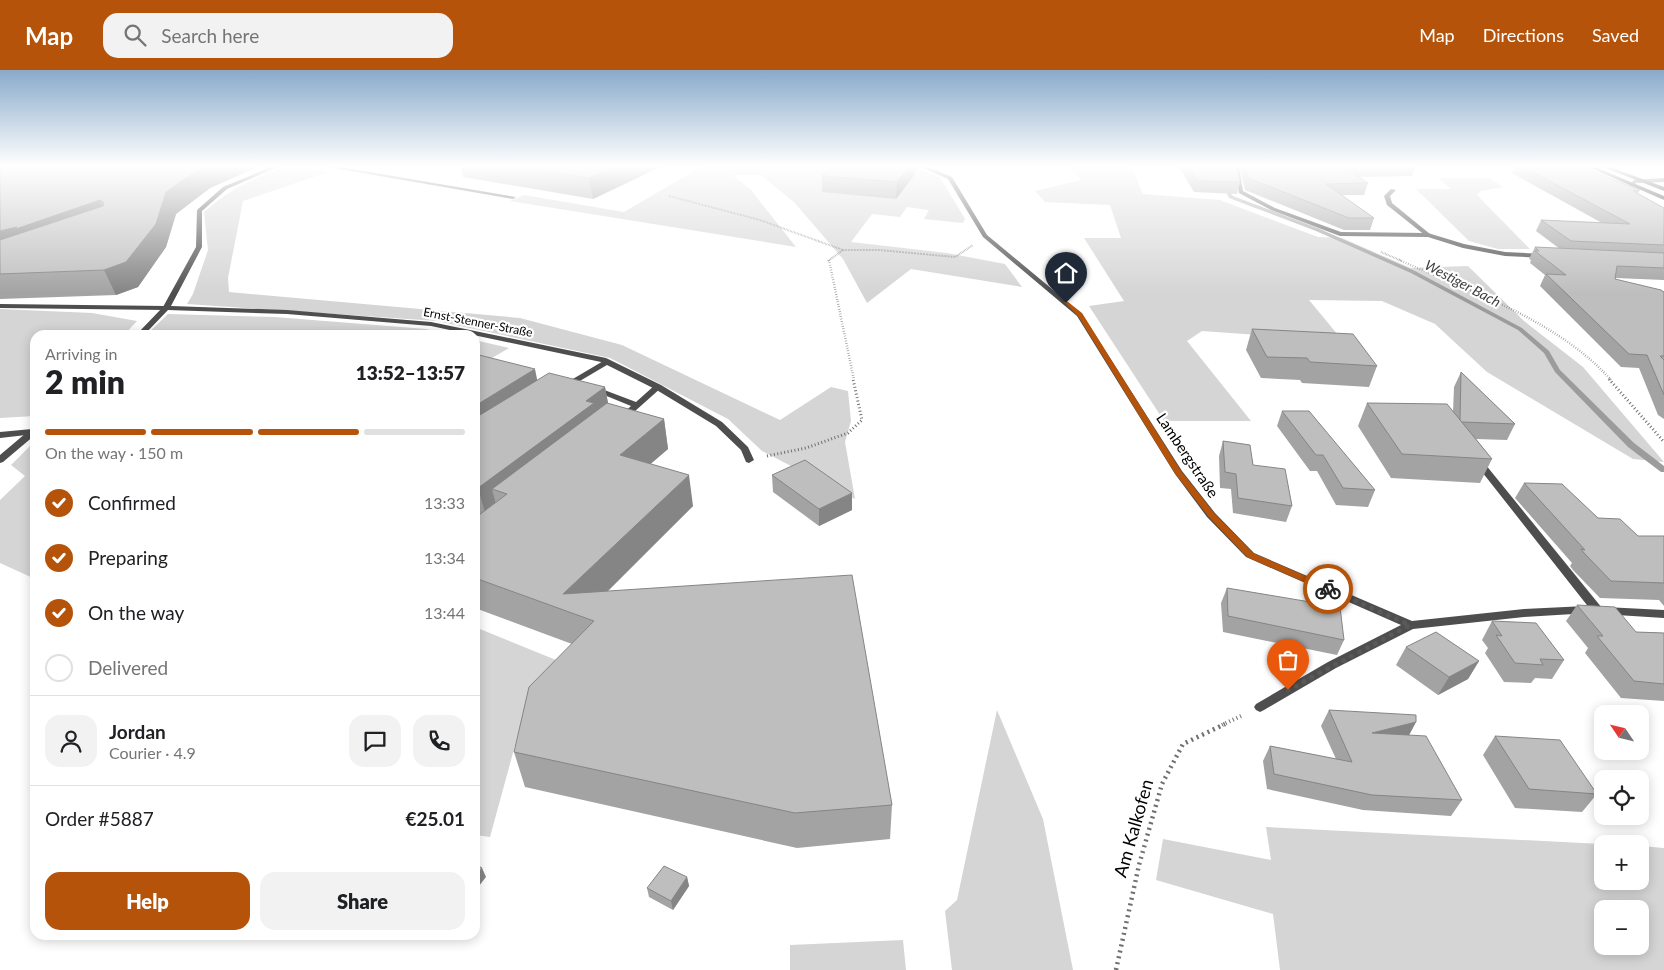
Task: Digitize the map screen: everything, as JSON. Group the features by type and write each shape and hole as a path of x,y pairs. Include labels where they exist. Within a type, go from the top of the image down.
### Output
{"street":[{"path":"145,330 166,308 199,247 199,211 201,209"},
{"name":"Lambergstraße","path":"969,209 986,236 1080,314 1178,472 1211,515 1250,555 1410,625 1524,613 1598,611 1664,614"},
{"path":"1273,209 1340,234 1428,235 1463,246 1504,254 1554,256"},
{"path":"1395,209 1428,235"},
{"name":"Ernst-Stenner-Straße","path":"0,306 287,312 430,324 458,330"},
{"name":"Ernst-Stenner-Straße","path":"480,335 608,362 658,386 719,424 745,449 748,460"},
{"path":"556,391 608,362"},
{"path":"574,381 583,385"},
{"path":"618,422 658,386"},
{"path":"592,388 637,405"},
{"path":"0,435 30,431"},
{"path":"0,460 30,434"},
{"path":"1478,461 1598,611"},
{"path":"1260,707 1410,625"}],"path":[{"path":"718,209 760,220 832,244 842,250 879,250 937,257 955,256 986,236"},
{"path":"748,460 806,448 848,433 862,420 828,261 842,250"},
{"path":"1376,250 1531,318 1598,366 1664,442"},
{"name":"Am Kalkofen","path":"1116,970 1139,865 1160,793 1183,744 1260,707"}],"shaded area":[{"path":"208,209 241,209 228,278 229,292 520,318 622,345 780,420 831,387 848,391 851,421 845,442 855,499 762,451 728,419 610,358 437,321 187,304 193,294 208,250 204,212"},
{"path":"560,209 606,209 624,212 629,209 766,209 796,247"},
{"path":"800,209 906,209 900,217 872,214 851,242 947,253 1005,264 1022,287 911,269 867,303 843,259"},
{"path":"922,209 959,209 965,219 963,223 924,219 929,210"},
{"path":"1111,209 1244,209 1318,237 1342,238 1411,268 1468,266 1524,321 1583,367 1664,462 1633,459 1487,372 1435,324 1382,301 1309,300 1343,341 1202,331 1187,341 1251,421 1164,421 1089,306 1124,301 1084,238 1121,238"},
{"path":"1436,209 1491,209 1530,249 1498,249 1469,241"},
{"path":"0,309 92,313 137,321 129,330 30,330 30,416 0,418"},
{"path":"168,314 275,317 431,330 151,330"},
{"path":"480,341 509,348 480,365"},
{"path":"30,446 30,577 0,563 0,500 25,476 11,465"},
{"path":"480,629 561,662 523,716 490,837 480,836"},
{"path":"997,710 1043,819 1073,970 952,970 945,911 957,900"},
{"path":"1266,827 1594,844 1594,890 1649,890 1649,847 1664,848 1664,970 1280,970 1273,914 1156,880 1163,839 1271,860"},
{"path":"903,940 906,970 790,970 790,945"}],"building":[{"path":"0,209 74,209 13,230 17,227 0,231"},
{"path":"94,209 161,209 156,224 126,262 104,270 0,274 0,240"},
{"path":"1326,209 1361,209 1374,218 1349,218"},
{"path":"1602,209 1664,209 1664,245 1571,241 1541,220 1630,224"},
{"path":"1535,247 1664,253 1664,268 1617,266 1615,279 1664,292 1664,356 1660,356 1664,360 1664,395 1647,355 1629,354 1546,274 1566,275 1535,251 1539,251"},
{"path":"1252,329 1353,334 1377,366 1310,362 1307,358 1267,357"},
{"path":"480,355 535,369 480,403"},
{"path":"1461,372 1515,424 1462,422 1460,420"},
{"path":"549,373 605,387 586,401 594,403 480,487 480,415"},
{"path":"607,403 664,419 620,455 689,475 563,594 852,575 892,805 795,813 514,752 529,687 594,621 480,580 480,514 507,494 492,489"},
{"path":"1367,403 1447,404 1492,459 1402,454"},
{"path":"1282,411 1309,411 1375,490 1343,488 1323,455 1316,455"},
{"path":"1223,441 1250,445 1253,465 1285,469 1292,506 1238,498 1236,474 1225,472"},
{"path":"805,460 852,493 819,509 772,475"},
{"path":"1524,483 1562,484 1598,518 1620,519 1638,536 1664,536 1664,583 1611,581 1584,553 1581,549 1585,550"},
{"path":"1227,588 1340,607 1344,640 1228,616"},
{"path":"1577,605 1615,607 1636,632 1664,633 1664,684 1634,681 1597,636 1603,636"},
{"path":"1492,621 1536,623 1564,660 1540,659 1543,665 1515,663 1496,635 1502,636"},
{"path":"1436,632 1479,661 1449,677 1406,647"},
{"path":"1329,710 1416,715 1416,722 1372,733 1426,736 1462,800 1372,795 1274,774 1270,746 1352,762"},
{"path":"1495,736 1560,740 1594,790 1594,794 1529,789"},
{"path":"664,866 687,877 671,901 647,888"}],"waterway":[{"name":"Westiger Bach","path":"1263,209 1318,230 1413,272 1520,329 1547,352 1557,371 1631,445 1664,470"}],"way so far":[{"path":"1288,690 1410,625 1328,589"}],"route":[{"path":"1066,303 1080,314 1178,472 1211,515 1250,555 1328,589"}]}
